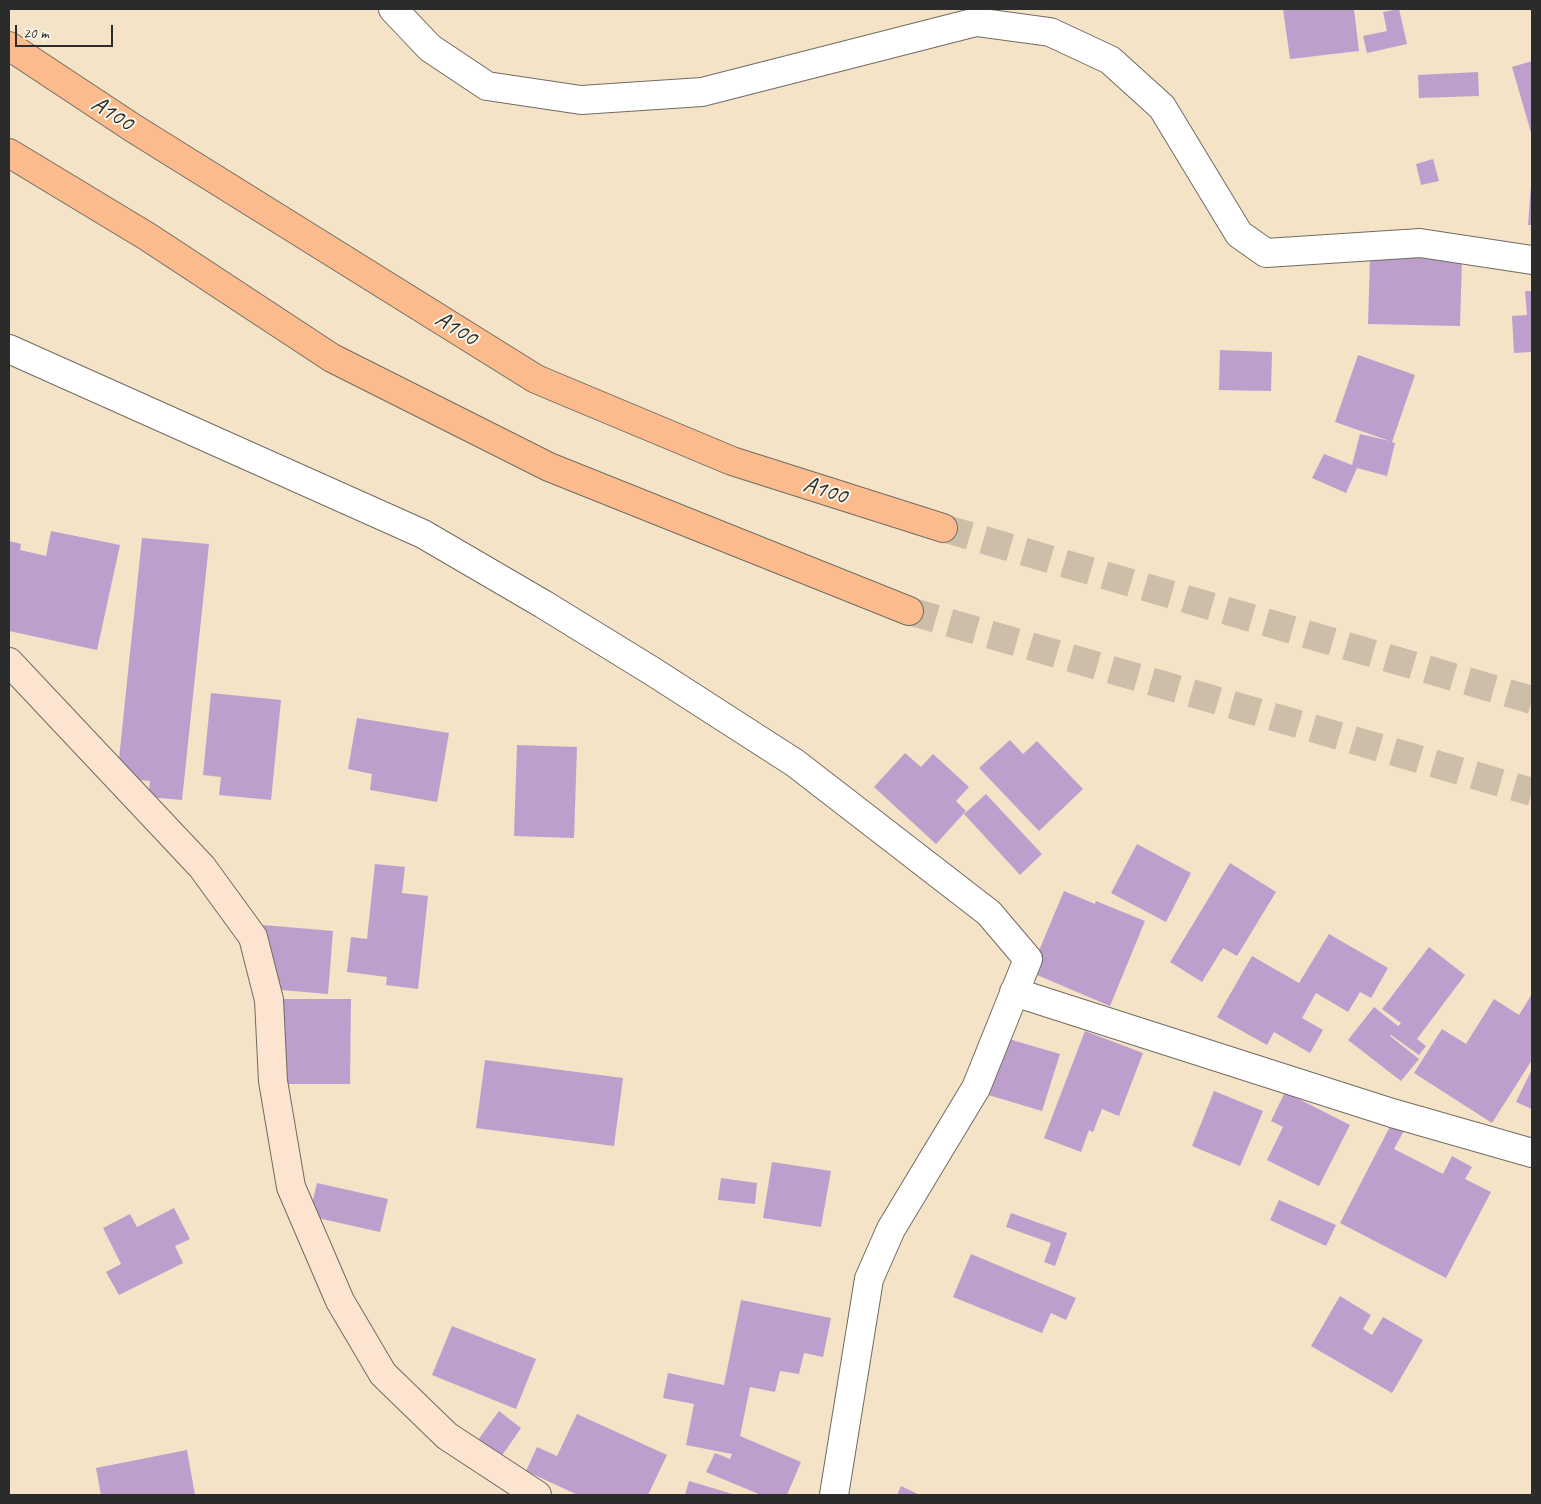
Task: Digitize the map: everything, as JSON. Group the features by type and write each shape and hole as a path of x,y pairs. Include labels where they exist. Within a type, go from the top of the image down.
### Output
{"highway":[{"name":"A100","path":"9,46 133,128 536,379 732,461 943,528"},
{"path":"9,153 148,237 332,358 549,467 909,611"}],"street":[{"path":"393,9 430,48 487,86 581,100 702,92 976,22 1050,32 1110,60 1162,107 1239,234 1266,253 1420,243 1532,260"},
{"path":"9,349 423,534 543,604 652,671 795,763 990,913 1028,959 976,1088 891,1229 869,1279 834,1495"},
{"path":"9,662 202,867 253,937 269,1000 274,1082 291,1187 340,1301 383,1374 448,1436 537,1495"},
{"path":"1014,992 1392,1113 1532,1153"}],"building":[{"path":"1283,9 1354,9 1359,51 1290,59"},
{"path":"1399,9 1407,44 1367,53 1363,36 1387,31 1383,12"},
{"path":"1532,61 1532,136 1512,67"},
{"path":"1478,72 1479,96 1419,98 1418,75"},
{"path":"1433,159 1439,181 1421,185 1416,164"},
{"path":"1531,185 1532,225 1528,225"},
{"path":"1370,257 1462,259 1460,326 1368,324"},
{"path":"1525,291 1532,291 1532,352 1514,353 1512,316 1527,315"},
{"path":"1220,350 1272,352 1271,391 1219,390"},
{"path":"1358,355 1415,375 1392,442 1395,443 1387,476 1357,468 1346,493 1312,478 1324,454 1352,465 1360,434 1390,441 1335,422"},
{"path":"51,531 120,545 97,650 9,631 9,541 21,544 20,550 46,556"},
{"path":"142,538 209,544 182,800 148,797 150,781 117,778"},
{"path":"211,693 281,700 271,800 219,795 221,777 203,775"},
{"path":"357,718 449,733 437,802 370,790 372,774 348,769"},
{"path":"1010,740 1023,754 1037,741 1083,789 1039,831 979,768"},
{"path":"517,745 577,747 574,838 514,836"},
{"path":"905,753 921,767 933,754 969,787 956,801 966,811 936,844 874,787"},
{"path":"986,794 1042,854 1020,875 964,814"},
{"path":"1137,844 1191,873 1166,922 1111,893"},
{"path":"1230,863 1276,892 1237,956 1223,948 1202,982 1170,962"},
{"path":"375,864 405,867 402,893 428,896 418,989 386,985 387,977 347,972 351,937 367,939"},
{"path":"1064,891 1095,904 1096,901 1145,921 1110,1006 1030,972"},
{"path":"263,925 333,931 328,994 258,988"},
{"path":"1329,934 1388,968 1371,998 1360,992 1348,1012 1316,993 1302,1018 1323,1030 1310,1053 1274,1032 1267,1045 1217,1017 1252,956 1299,983"},
{"path":"1429,947 1465,975 1417,1039 1426,1046 1419,1055 1390,1036 1419,1059 1401,1081 1348,1040 1374,1007 1398,1026 1401,1023 1382,1009"},
{"path":"1532,994 1532,1060 1492,1123 1414,1073 1442,1029 1466,1044 1494,999 1519,1015"},
{"path":"265,999 351,999 350,1084 264,1084"},
{"path":"1085,1031 1143,1053 1119,1116 1102,1109 1093,1132 1089,1130 1081,1152 1044,1138"},
{"path":"1002,1037 1060,1054 1042,1111 985,1094"},
{"path":"485,1060 623,1078 614,1146 476,1128"},
{"path":"1532,1071 1532,1109 1516,1102"},
{"path":"1214,1091 1263,1111 1240,1166 1192,1146"},
{"path":"1285,1092 1350,1125 1319,1186 1267,1160 1283,1127 1271,1121"},
{"path":"1394,1119 1407,1125 1394,1149 1443,1174 1452,1156 1472,1167 1465,1179 1491,1192 1446,1278 1340,1223"},
{"path":"772,1162 831,1171 821,1227 763,1218"},
{"path":"721,1178 757,1183 755,1204 718,1200"},
{"path":"317,1183 388,1199 380,1232 309,1216"},
{"path":"1279,1200 1336,1225 1326,1246 1270,1220"},
{"path":"174,1208 190,1239 175,1246 183,1263 119,1295 106,1272 121,1264 103,1228 130,1214 137,1227"},
{"path":"1011,1213 1067,1233 1055,1266 1044,1262 1051,1243 1006,1227"},
{"path":"971,1254 1076,1298 1066,1320 1051,1313 1042,1333 953,1297"},
{"path":"1340,1296 1371,1315 1363,1329 1372,1335 1383,1317 1423,1340 1392,1393 1311,1346"},
{"path":"741,1300 831,1318 823,1357 804,1353 799,1374 780,1371 775,1392 750,1387 740,1436 801,1462 787,1495 761,1495 706,1472 715,1453 730,1459 732,1454 686,1445 694,1404 663,1398 668,1373 724,1385"},
{"path":"452,1326 536,1359 516,1409 432,1375"},
{"path":"499,1411 521,1428 501,1457 478,1440"},
{"path":"577,1414 667,1455 648,1495 578,1495 526,1471 537,1447 557,1456"},
{"path":"187,1450 195,1495 101,1495 96,1468"},
{"path":"689,1481 736,1495 685,1495"},
{"path":"901,1486 920,1495 897,1495"}],"tunnel":[{"path":"943,528 1532,700"},
{"path":"909,611 1532,792"}]}
